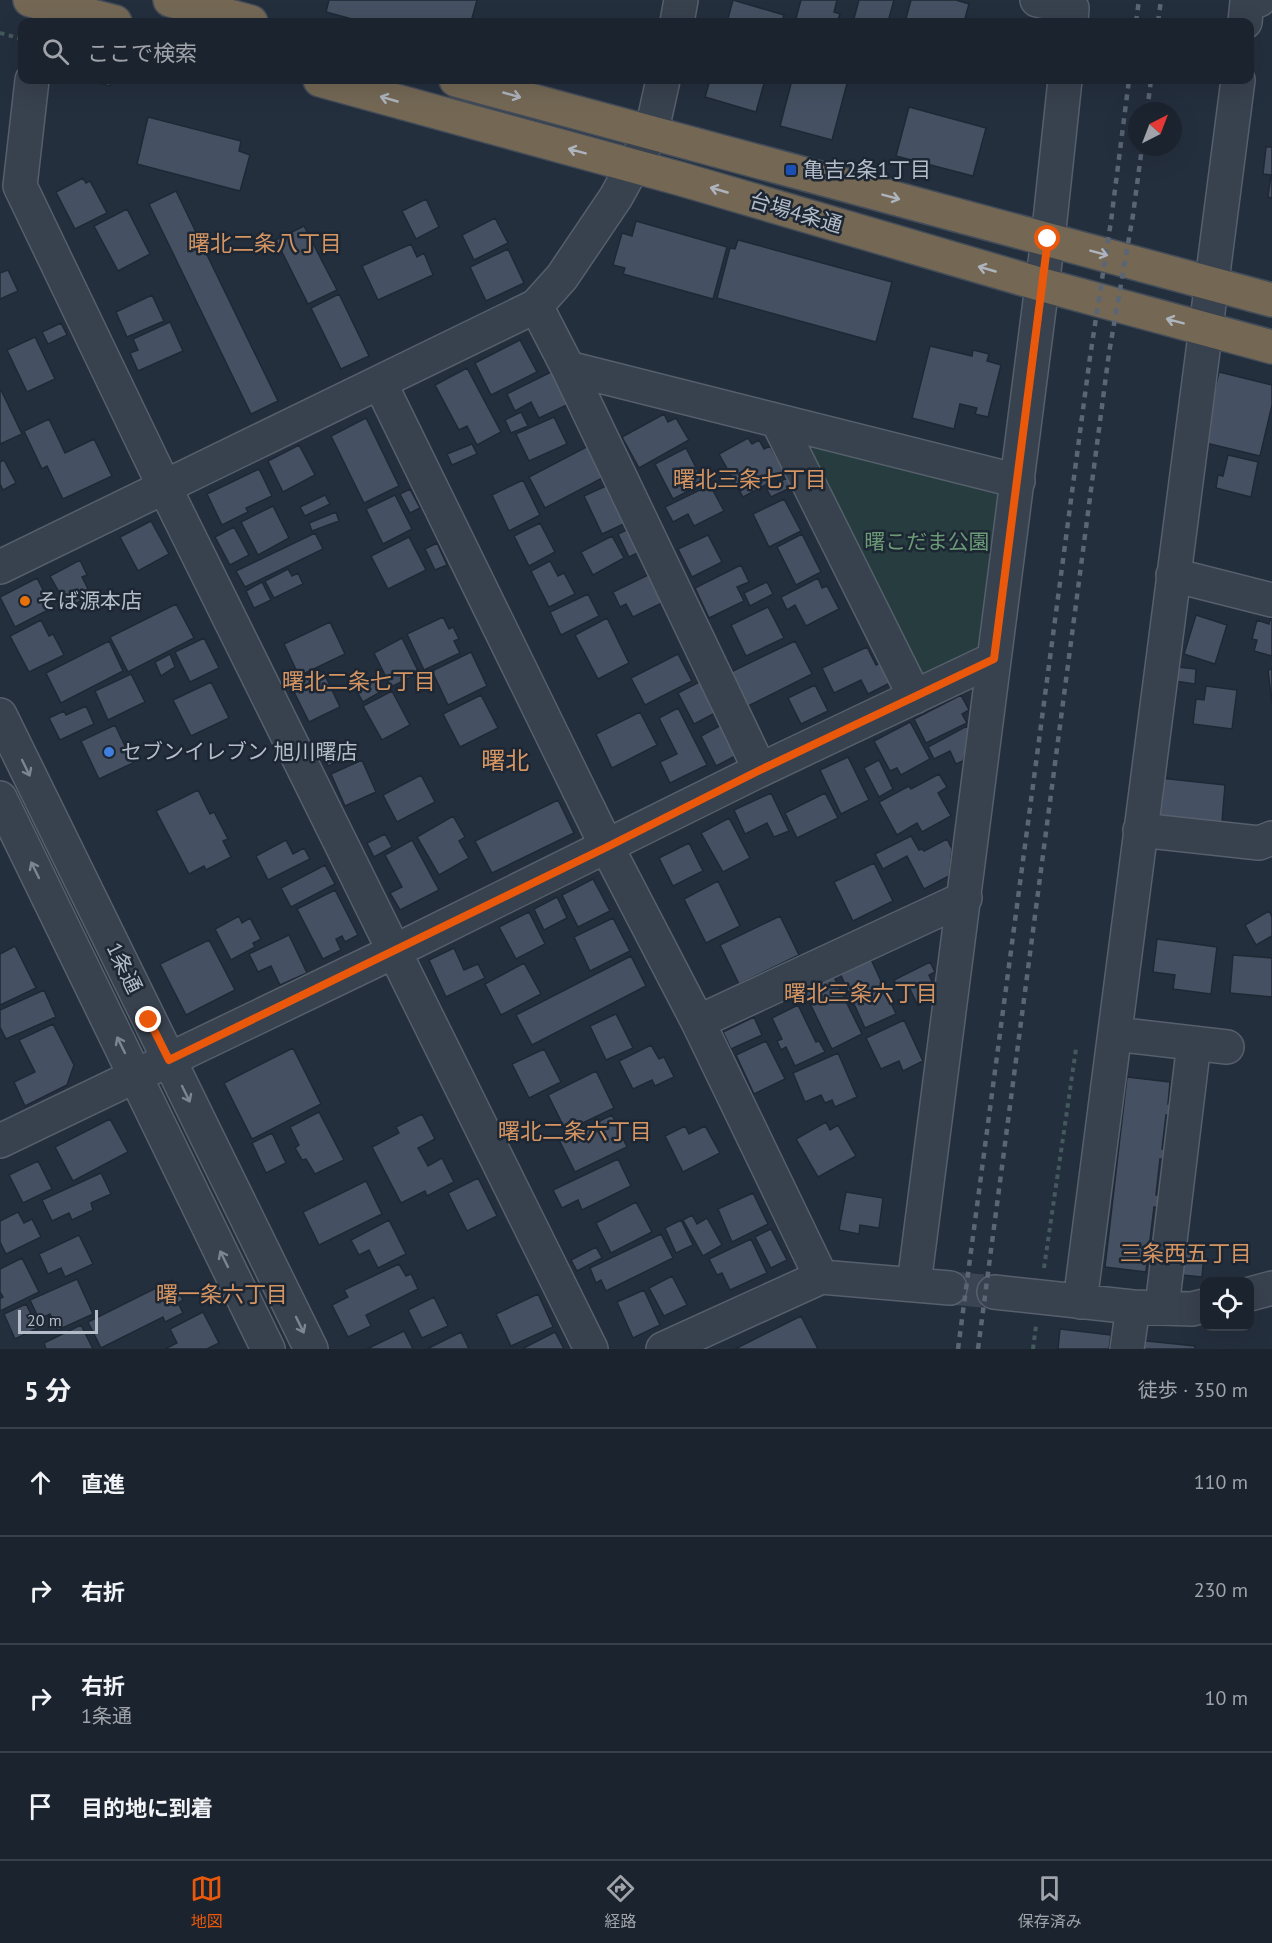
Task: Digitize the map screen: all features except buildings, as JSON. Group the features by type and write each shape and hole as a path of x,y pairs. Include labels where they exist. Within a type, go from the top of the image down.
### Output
{"highway":[{"path":"170,0 236,18"},
{"path":"37,6 96,18"},
{"name":"台場4条通","path":"335,84 633,166 1043,285 1272,347"},
{"name":"台場4条通","path":"470,84 1272,300"}],"street":[{"path":"677,18 681,0"},
{"path":"1037,0 1072,8 1071,18"},
{"path":"1245,18 1247,2 1259,0"},
{"path":"32,84 20,186 164,486 591,1349"},
{"path":"0,567 164,486 380,384 536,306 562,276 616,197 651,134 662,84"},
{"path":"914,1284 1043,285 1065,84"},
{"path":"1080,1302 1237,84"},
{"path":"536,306 568,368 760,770"},
{"path":"568,368 1018,481"},
{"path":"380,384 607,847 698,1022 821,1277"},
{"path":"778,422 915,697"},
{"path":"1173,575 1272,600"},
{"path":"0,1141 394,951 760,770 994,659"},
{"name":"1条通","path":"0,716 311,1349"},
{"name":"1条通","path":"0,798 268,1349"},
{"path":"1140,830 1268,850"},
{"path":"698,1022 965,898"},
{"path":"1132,1036 1227,1047"},
{"path":"1127,1349 1148,1307 1194,1043"},
{"path":"663,1349 821,1277 950,1288"},
{"path":"1254,1293 1272,1288"},
{"path":"994,1292 1148,1307 1192,1309 1200,1307"}],"path":[{"path":"0,33 18,38"},
{"path":"1033,1349 1076,1049"}],"green space":[{"name":"曙こだま公園","path":"778,422 1018,481 994,659 915,697"}],"tunnel":[{"path":"950,1288 994,1292"}],"railway":[{"path":"1137,18 1139,0"},
{"path":"1159,18 1161,0"},
{"path":"958,1349 1128,84"},
{"path":"1148,102 1150,84"},
{"path":"978,1349 1109,353 1141,156"}],"place":[{"name":"亀吉2条1丁目","path":"791,170"},
{"name":"そば源本店","path":"25,601"},
{"name":"セブンイレブン 旭川曙店","path":"109,752"}],"district":[{"name":"曙北二条八丁目","path":"265,243"},
{"name":"曙北三条七丁目","path":"750,479"},
{"name":"曙北二条七丁目","path":"359,681"},
{"name":"曙北","path":"505,761"},
{"name":"曙北三条六丁目","path":"861,993"},
{"name":"曙北二条六丁目","path":"575,1131"},
{"name":"三条西五丁目","path":"1186,1253"},
{"name":"曙一条六丁目","path":"222,1294"}],"route":[{"path":"149,1020 169,1060 760,770 994,659 1048,239"}]}
